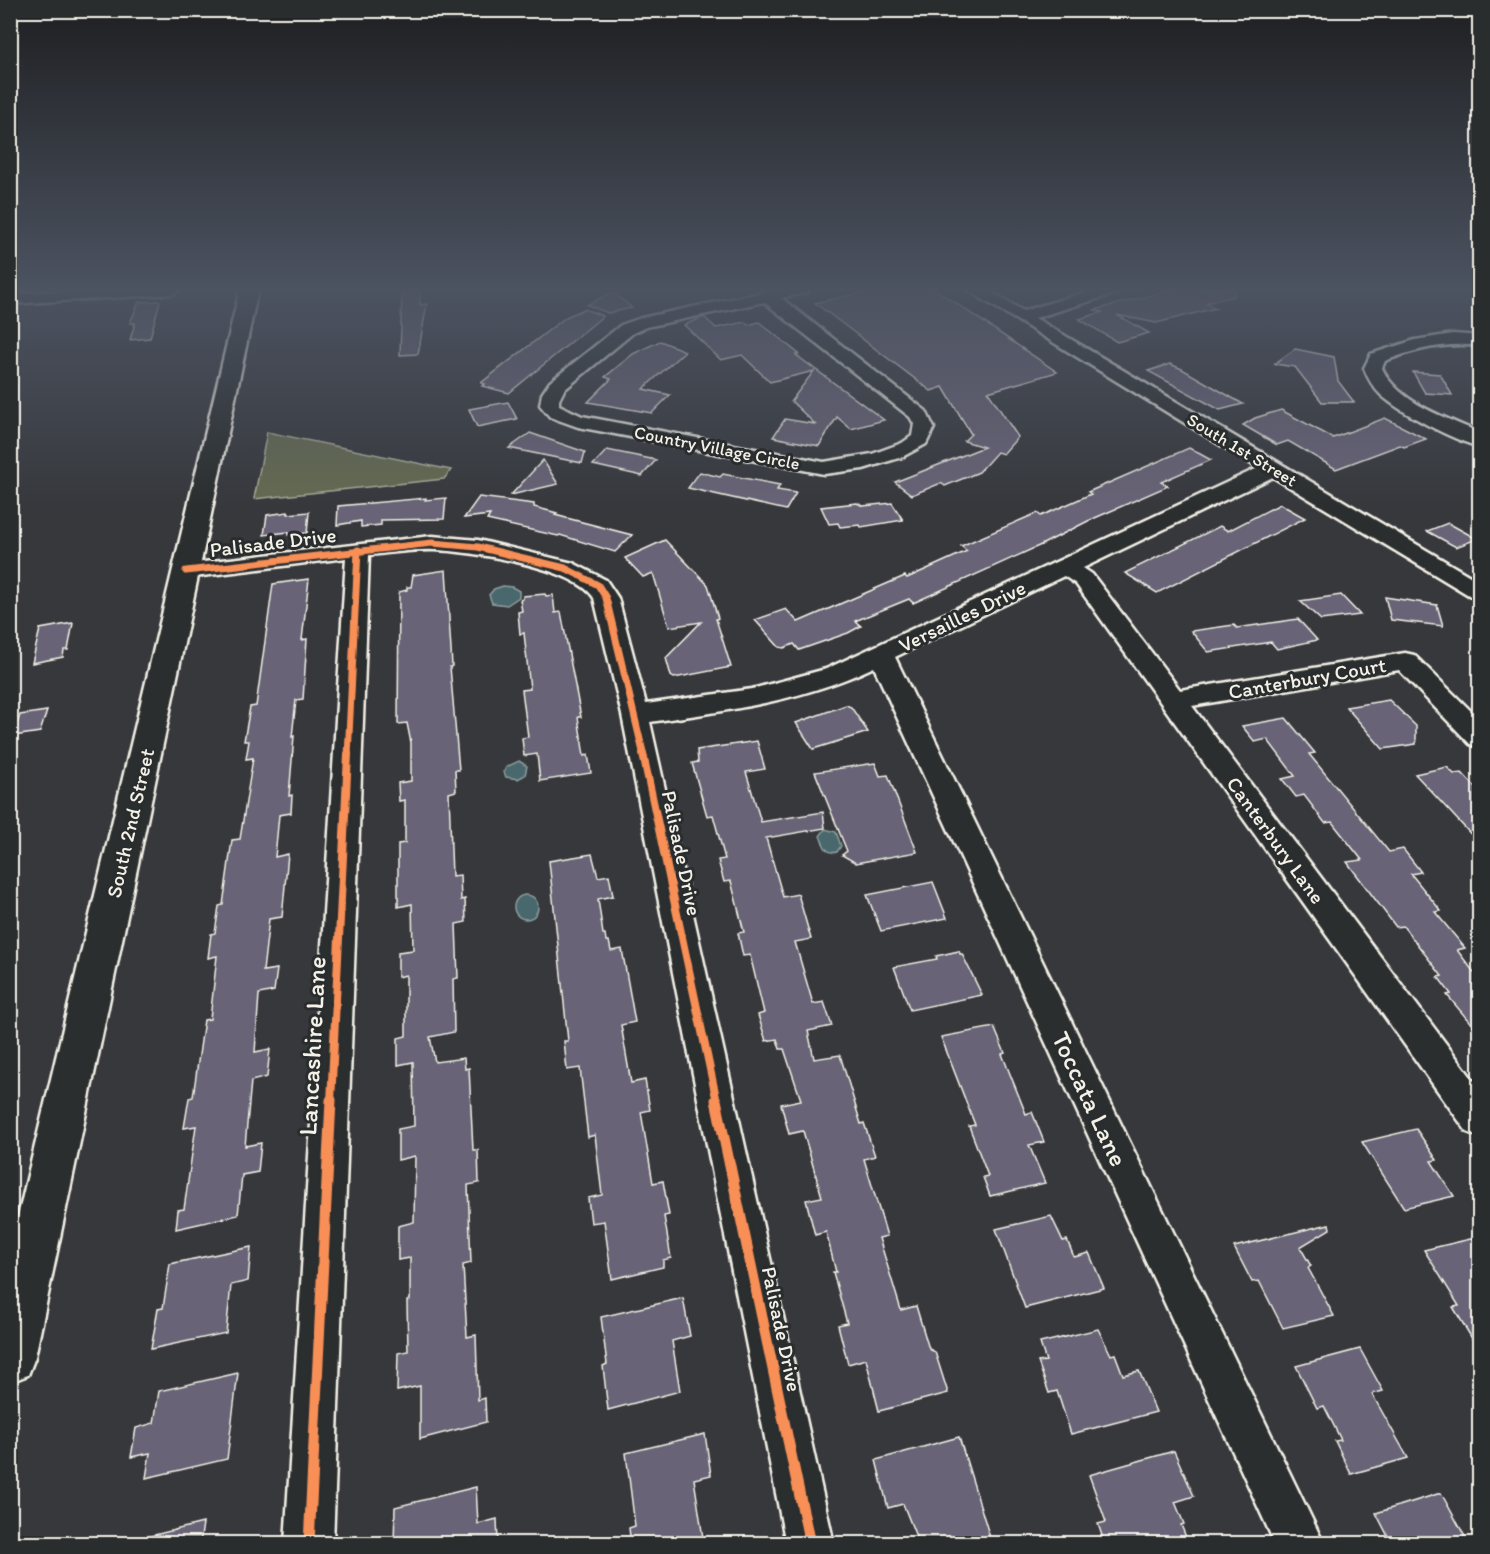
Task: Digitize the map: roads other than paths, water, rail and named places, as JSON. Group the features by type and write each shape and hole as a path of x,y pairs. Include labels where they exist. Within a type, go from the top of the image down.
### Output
{"main road":[{"name":"South 2nd Street","path":"10,1357 233,362"}],"street":[{"name":"Country Village Circle","path":"588,362 549,395 549,402 554,411 578,421 824,468 850,467 874,460 908,446 920,439 924,433 925,425 920,416 851,362"},
{"name":"South 1st Street","path":"1095,362 1479,592"},
{"path":"1376,362 1373,368 1376,379 1398,399 1479,441"},
{"name":"Versailles Drive","path":"635,715 752,698 835,675 1273,468"},
{"name":"Palisade Drive","path":"186,571 406,544 458,544 565,568 598,585 606,598 635,715 810,1544"},
{"name":"Lancashire Lane","path":"309,1544 358,550"},
{"name":"Canterbury Lane","path":"1066,567 1084,579 1479,1120"},
{"name":"Toccata Lane","path":"881,655 1300,1544"},
{"name":"Canterbury Court","path":"1174,700 1405,661 1479,737"}],"water":[{"path":"503,586 519,591 519,597 507,605 492,603 489,595 494,589"},
{"path":"519,761 527,766 525,775 518,779 506,777 504,772 506,767"},
{"path":"825,829 836,832 841,846 837,852 830,852 824,846 820,836"},
{"path":"526,895 531,896 537,902 537,912 531,918 526,919 521,918 515,912 514,907 515,902 521,896"}]}
